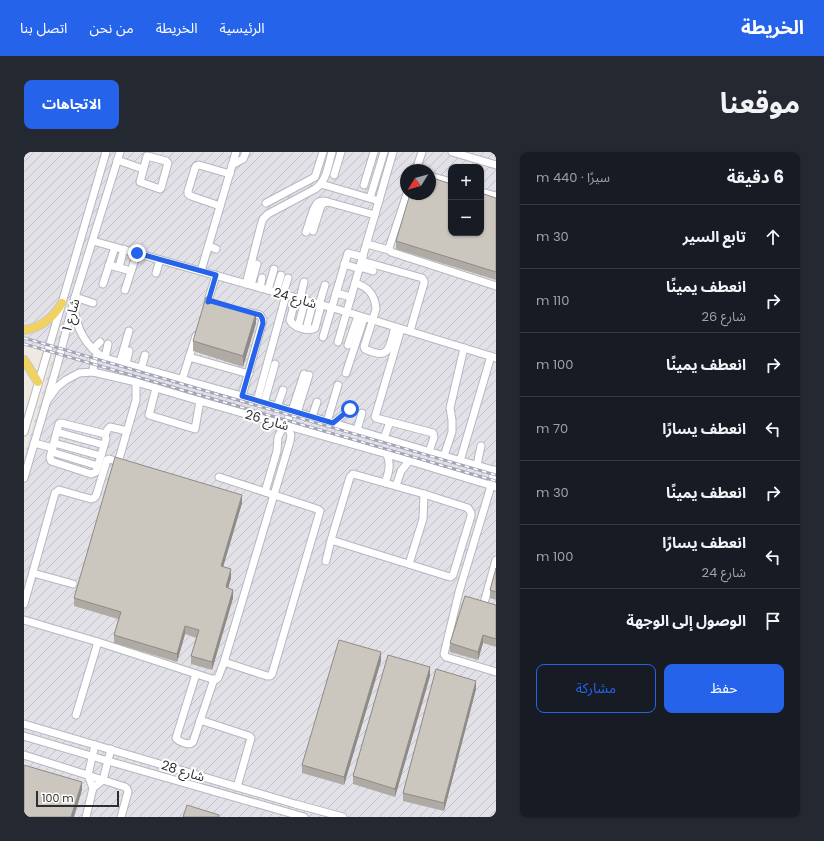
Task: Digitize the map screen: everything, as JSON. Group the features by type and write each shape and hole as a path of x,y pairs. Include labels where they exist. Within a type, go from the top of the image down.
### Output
{"main road":[{"path":"24,330 35,328 46,322 52,317 62,303"},
{"path":"24,360 38,382"}],"street":[{"name":"شارع 1","path":"24,432 106,152"},
{"name":"شارع 1","path":"24,478 120,152"},
{"path":"201,271 236,152"},
{"path":"232,165 243,159 246,152"},
{"path":"266,203 315,178 323,152"},
{"path":"248,284 263,219 268,214 315,189 321,184 324,179 332,152"},
{"path":"334,175 341,152"},
{"path":"364,185 374,152"},
{"path":"370,198 384,152"},
{"path":"338,342 394,152"},
{"path":"418,164 422,152"},
{"path":"452,152 496,165"},
{"path":"147,156 167,162 168,164 161,189 140,183 143,169 147,156"},
{"path":"117,160 143,169"},
{"path":"220,206 188,194 195,168 199,165 230,174"},
{"path":"98,177 111,181"},
{"path":"436,178 448,181"},
{"path":"321,184 379,201"},
{"path":"227,185 232,194"},
{"path":"484,193 496,196"},
{"path":"389,250 406,200"},
{"path":"310,231 321,206 328,202 375,215"},
{"name":"شارع 24","path":"93,241 347,312 494,357"},
{"path":"367,244 496,286"},
{"path":"209,246 216,249"},
{"path":"104,284 115,247"},
{"path":"119,267 124,249"},
{"path":"323,337 348,253 361,264 373,271"},
{"path":"125,290 139,254"},
{"path":"156,273 160,260"},
{"path":"248,284 257,264"},
{"path":"344,264 361,264 422,278 424,283 410,331"},
{"path":"109,265 134,269"},
{"path":"272,291 274,269"},
{"path":"216,275 206,304 211,301 218,303"},
{"path":"272,291 281,275"},
{"path":"260,288 262,278"},
{"path":"260,402 288,278"},
{"path":"304,282 300,299 298,327 311,330 315,328 318,304 325,285"},
{"path":"356,283 366,288 374,297 376,309 364,348 378,354 386,352 398,328"},
{"path":"336,293 351,297"},
{"path":"75,301 93,303"},
{"name":"شارع 26","path":"75,301 76,319 84,338 96,352 105,358 242,396 495,471"},
{"path":"239,309 260,315 263,320 242,396"},
{"path":"346,374 359,334 361,317"},
{"path":"348,346 361,317"},
{"path":"182,380 198,328"},
{"path":"398,328 375,416 376,418 433,433 434,437 429,452"},
{"path":"123,363 130,331"},
{"path":"359,334 368,336"},
{"path":"357,341 365,344"},
{"path":"93,372 94,360 100,342"},
{"path":"105,358 108,344"},
{"path":"444,456 452,432 450,408 464,348"},
{"path":"123,363 129,351"},
{"path":"143,369 147,356"},
{"path":"189,357 249,374"},
{"path":"460,461 494,357"},
{"path":"260,402 275,364"},
{"name":"شارع 26","path":"47,401 57,387 66,380 79,374 93,372 136,382 287,425 493,486"},
{"path":"265,492 277,451 278,437 287,425 293,412 307,374"},
{"path":"24,604 56,491 61,490 91,499 96,496 106,461 109,459 116,461 119,459 136,400 136,382"},
{"path":"330,422 338,385"},
{"path":"156,388 150,415 195,429 200,401"},
{"path":"277,407 282,390"},
{"path":"312,417 317,402"},
{"path":"330,422 350,409"},
{"path":"357,430 362,413"},
{"path":"53,448 59,424 62,422 105,434"},
{"path":"384,438 390,422"},
{"path":"196,674 176,738 177,740 189,744 193,742 214,680 217,680 224,662 291,438 287,425"},
{"path":"53,448 98,466 106,437 105,434 108,429 110,427 127,431"},
{"path":"57,432 104,445"},
{"path":"34,443 53,448 101,456"},
{"path":"477,465 481,446"},
{"path":"386,483 390,466 387,454"},
{"path":"396,486 401,471 409,461"},
{"path":"495,471 493,486 444,656 496,672"},
{"path":"326,561 331,540 351,475 355,474 424,494 468,508 471,513 454,575 450,577 331,540"},
{"path":"219,477 320,511 272,673 270,676 267,676 224,662"},
{"path":"409,564 423,519 424,494"},
{"path":"483,602 496,560"},
{"path":"33,572 73,584"},
{"path":"24,620 98,642 214,680"},
{"path":"76,715 98,642"},
{"path":"200,720 249,736 251,738 237,787"},
{"name":"شارع 28","path":"24,724 343,817"},
{"name":"شارع 28","path":"24,736 292,815 304,817"},
{"path":"86,817 93,788 88,775 95,745"},
{"path":"93,788 103,780 111,750"},
{"path":"24,755 122,785 127,789 127,795 121,817"},
{"path":"190,784 193,774"},
{"path":"292,815 295,804"}],"shaded area":[{"path":"24,152 496,152 496,817 24,817 24,457 54,352 24,343"}],"building":[{"path":"436,179 448,183 448,236 484,236 484,194 496,198 496,272 396,241 408,200 436,200"},
{"path":"206,297 256,313 243,356 193,341"},
{"path":"115,457 242,495 221,566 231,569 226,587 233,590 212,662 191,656 199,630 185,626 177,654 114,635 121,612 74,598"},
{"path":"496,568 496,592 490,590"},
{"path":"465,596 496,605 496,639 483,635 478,652 450,643"},
{"path":"339,640 381,652 344,777 302,765"},
{"path":"388,655 430,667 395,789 353,776"},
{"path":"436,669 476,681 444,803 403,793"},
{"path":"24,765 82,782 71,817 24,817"},
{"path":"187,805 219,815 219,817 183,817"}],"railway":[{"path":"24,338 496,475"},
{"path":"24,344 496,481"}],"route":[{"path":"137,253 216,275 208,302 211,301 260,315 263,323 242,396 333,423 350,409"}]}
